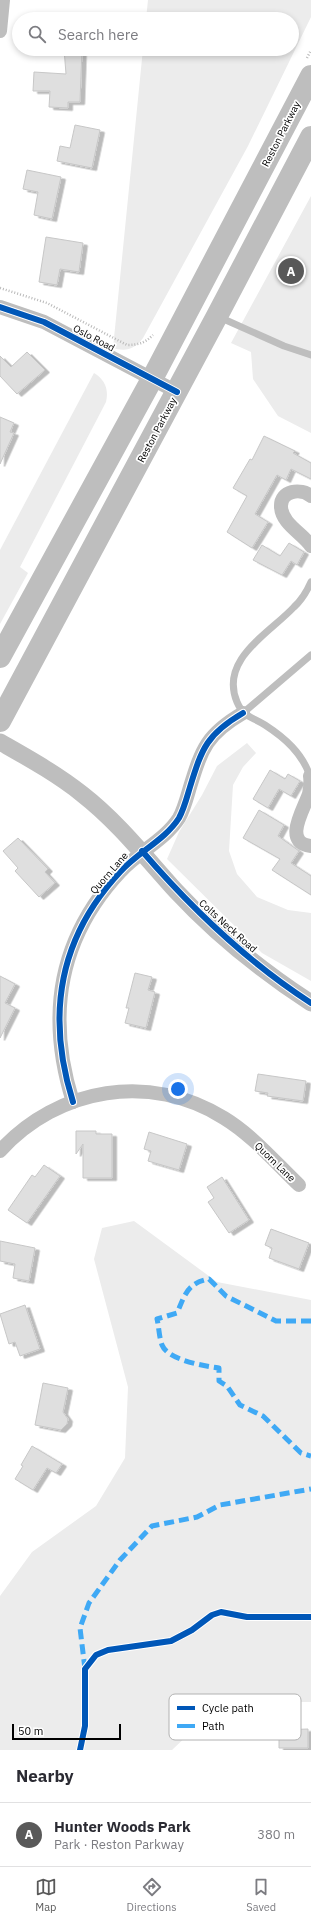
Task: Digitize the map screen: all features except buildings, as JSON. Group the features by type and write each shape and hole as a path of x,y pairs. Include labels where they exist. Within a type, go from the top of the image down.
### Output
{"main road":[{"name":"Reston Parkway","path":"0,657 152,379 308,69"},
{"name":"Reston Parkway","path":"0,721 218,316 311,137"}],"street":[{"path":"0,31 3,0"},
{"name":"Oslo Road","path":"0,307 44,322 177,392"},
{"path":"311,496 298,491 290,493 284,497 281,505 282,513 287,521 303,535 311,546"},
{"name":"Quorn Lane","path":"73,1102 64,1073 60,1052 59,1020 66,964 72,946 102,893 121,870 142,851 171,830 180,816 200,755 208,741 219,729 243,713"},
{"name":"Colts Neck Road","path":"0,742 30,759 82,794 113,821 142,851 176,891 210,925 281,983 311,1003"},
{"path":"311,777 309,794 296,826 296,835 300,841 311,846"},
{"name":"Quorn Lane","path":"0,1151 24,1130 50,1113 73,1102 110,1092 135,1091 161,1093 185,1098 225,1118 246,1134 299,1185"}],"lane":[{"path":"218,316 284,346 311,355"},
{"path":"311,582 295,606 248,649 240,660 235,673 234,686 237,700 243,713 281,736 299,753 306,764 311,777"},
{"path":"243,713 311,655"}],"path":[{"path":"308,69 311,50"},
{"path":"0,288 47,303 127,345 138,345 146,342 154,334"}],"shaded area":[{"path":"148,0 311,0 311,17 299,42 299,12 147,12"},
{"path":"142,56 292,56 248,146 143,338 137,345 130,349 122,350 113,348"},
{"path":"311,196 311,433 278,416 253,379 251,352 231,343"},
{"path":"94,373 105,385 107,393 106,402 20,567 28,573 0,624 0,550"},
{"path":"247,743 256,753 243,767 233,785 229,851 237,874 257,897 288,910 311,913 311,981 262,953 167,859 179,832 202,795 217,766"},
{"path":"134,1221 217,1282 311,1300 311,1702 301,1702 301,1694 169,1694 169,1740 183,1740 172,1750 0,1750 0,1596 32,1552 96,1506 125,1458 128,1387 94,1259 102,1228"}],"marked path":[{"path":"311,1321 276,1321 226,1296 209,1279 196,1283 191,1287 185,1295 177,1313 157,1319 162,1345 171,1355 205,1366 219,1368 219,1381 227,1386 240,1405 263,1416 301,1453 311,1456"},
{"path":"85,1669 80,1628 89,1603 120,1560 152,1526 197,1517 220,1505 311,1489"}],"cycle path":[{"path":"0,307 44,322 177,392"},
{"path":"73,1102 65,1070 60,1039 60,1009 63,979 71,951 83,923 100,897 121,871 173,826 184,807 198,762 208,743 221,728 243,713"},
{"path":"142,851 200,914 242,952 264,970 311,1003"},
{"path":"80,1750 85,1726 85,1669 96,1655 108,1650 171,1641 192,1630 212,1615 221,1612 247,1617 311,1617"}],"place":[{"name":"Hunter Woods Park","path":"291,271"}]}
